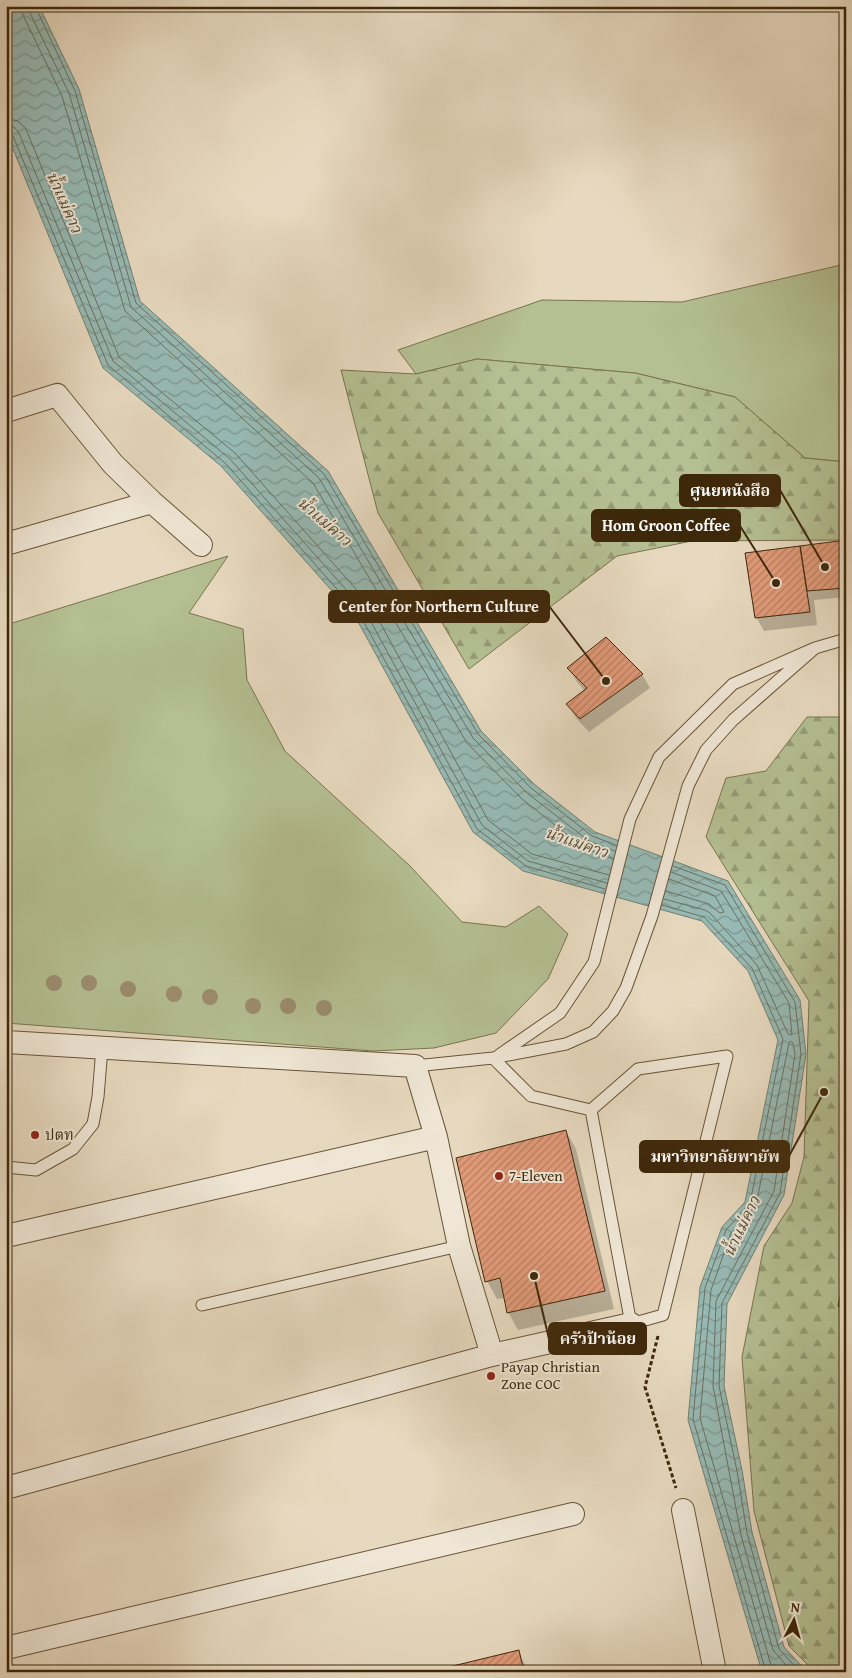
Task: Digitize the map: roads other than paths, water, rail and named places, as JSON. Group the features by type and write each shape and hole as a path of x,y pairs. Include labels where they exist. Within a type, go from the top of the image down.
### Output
{"street":[{"path":"6,412 57,395 113,464 152,502 201,545"},
{"path":"6,544 152,502"},
{"path":"6,1042 415,1066 436,1136 459,1246 492,1355"},
{"path":"6,1236 436,1136"},
{"path":"6,1488 492,1355 631,1324"},
{"path":"683,1510 715,1672"},
{"path":"6,1648 573,1514"}],"lane":[{"path":"493,1058 560,1013 594,962 630,819 658,757 733,684 815,648 846,639"},
{"path":"415,1066 493,1058 566,1044 593,1032 613,1011 626,988 652,916 688,786 706,750 733,720 815,648"},
{"path":"6,1167 36,1170 73,1149 93,1124 98,1097 102,1048"},
{"path":"727,1056 663,1315 631,1324 591,1110 638,1069 727,1056"},
{"path":"493,1058 530,1096 591,1110"},
{"path":"202,1305 459,1246"}],"water":[{"name":"น้ำแม่คาว","path":"6,6 39,6 79,89 140,301 328,471 481,731 534,784 595,832 728,881 800,1000 806,1054 784,1195 727,1304 724,1386 742,1470 752,1532 784,1647 807,1672 762,1672 688,1420 700,1287 722,1227 745,1202 778,1040 748,971 702,921 523,871 473,832 356,618 221,466 103,368 6,132"}],"place":[{"name":"ศูนยหนังสือ","path":"825,567"},
{"name":"Hom Groon Coffee","path":"776,583"},
{"name":"Center for Northern Culture","path":"606,681"},
{"name":"มหาวิทยาลัยพายัพ","path":"824,1092"},
{"name":"ปตท","path":"35,1135"},
{"name":"7-Eleven","path":"499,1176"},
{"name":"ครัวป้าน้อย","path":"534,1276"},
{"name":"Payap Christian Zone COC","path":"491,1376"}]}
